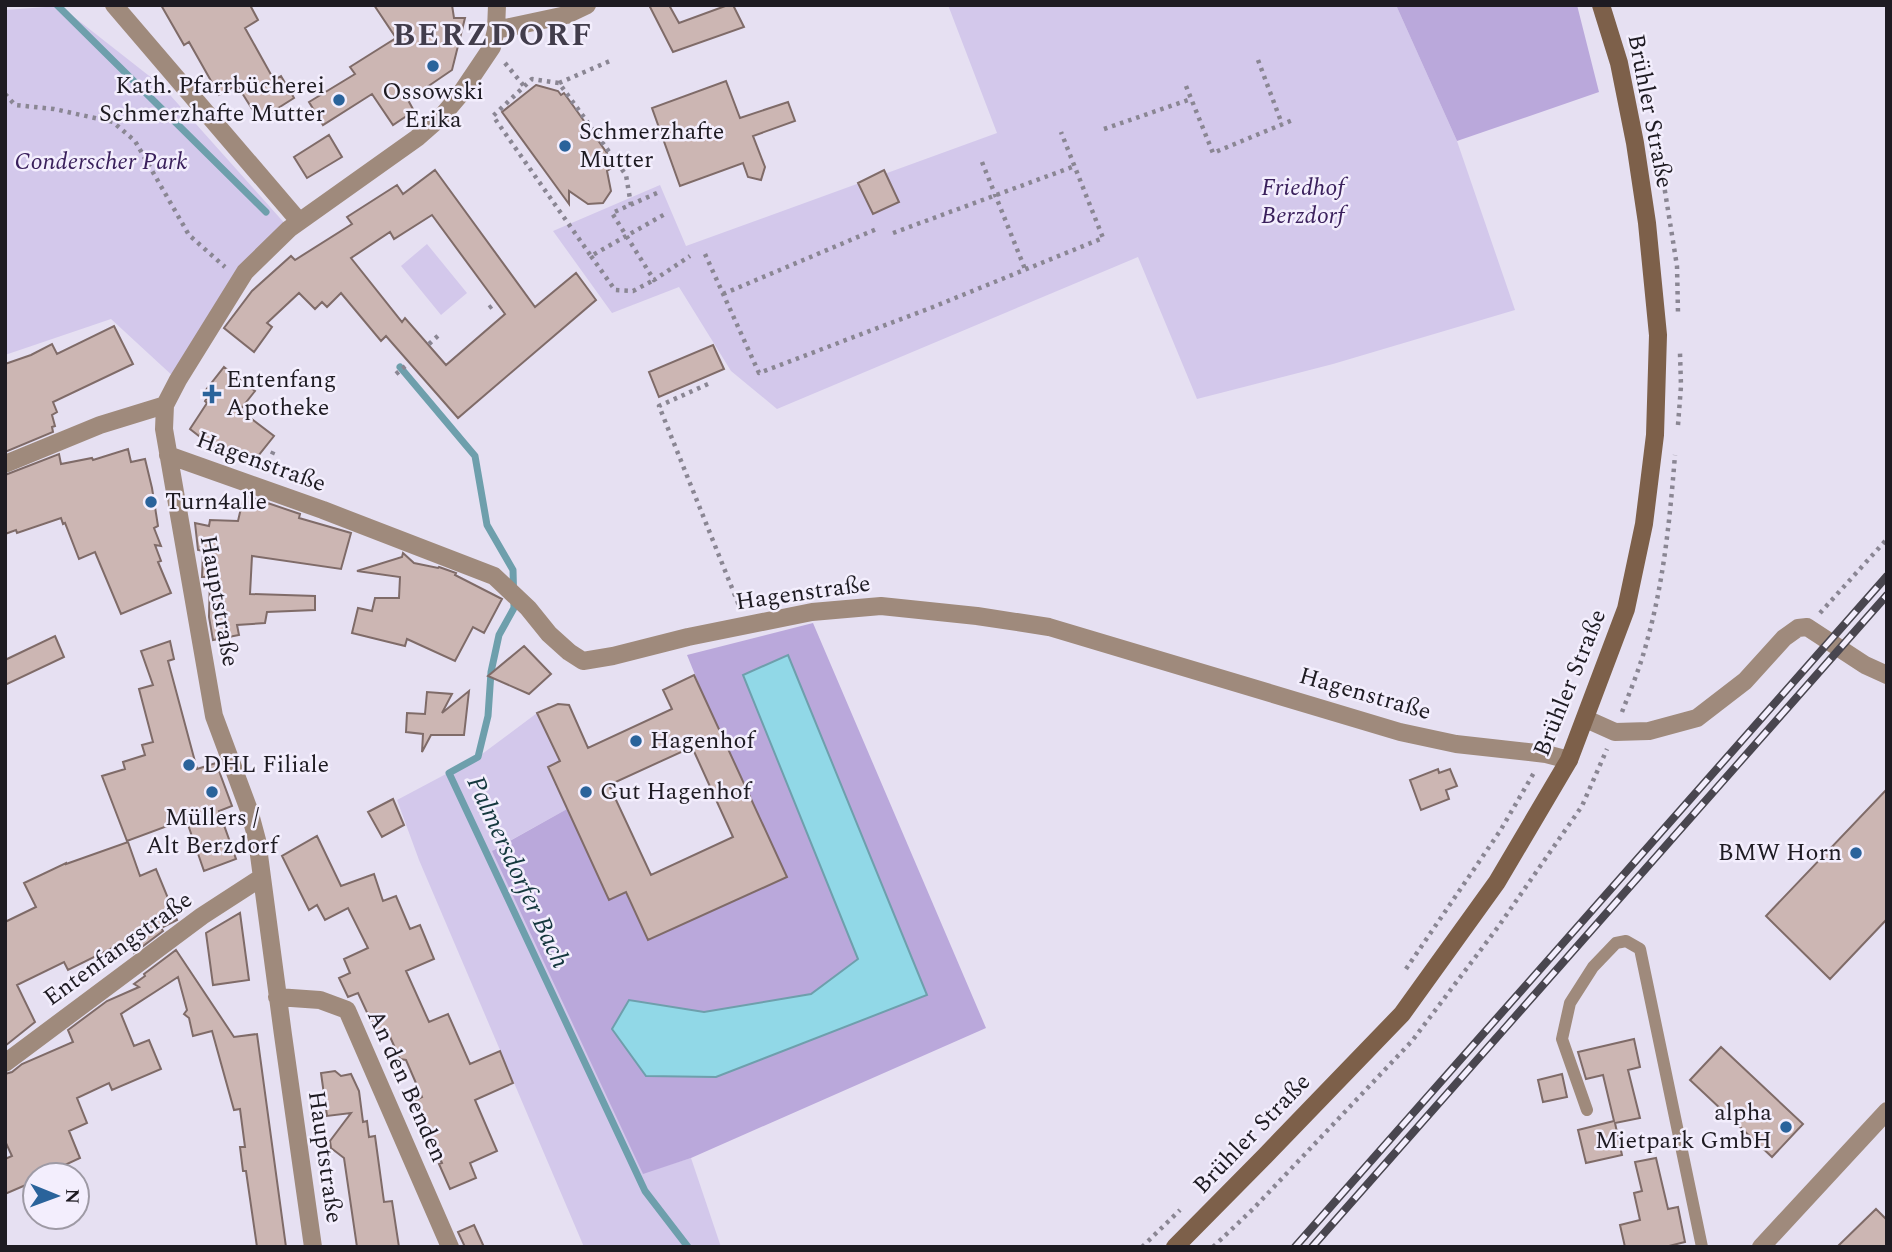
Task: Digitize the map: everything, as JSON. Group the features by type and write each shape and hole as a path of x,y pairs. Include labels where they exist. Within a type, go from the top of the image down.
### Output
{"main road":[{"name":"Brühler Straße","path":"1174,1247 1402,1014 1497,882 1569,760 1626,609 1644,524 1655,435 1658,335 1647,223 1635,143 1619,63 1601,5"}],"street":[{"path":"114,5 299,221"},
{"path":"5,464 100,425 164,405 240,279 289,229 417,138 442,116 459,96 494,39 497,5"},
{"path":"494,39 566,15 587,5"},
{"name":"Hauptstraße","path":"164,405 168,455 215,716 257,840 313,1247"},
{"name":"Hagenstraße","path":"168,455 323,510 494,576 528,608 550,634 583,661 812,612 881,606 1049,627 1400,732 1456,744 1546,754 1569,760"},
{"path":"1586,719 1615,732 1649,731 1697,718 1745,681 1784,638 1798,628 1807,627 1865,665 1887,675"},
{"name":"Entenfangstraße","path":"5,1063 202,916 262,877"},
{"name":"An den Benden","path":"277,997 320,1000 347,1010 450,1247"},
{"path":"1761,1247 1887,1111"}],"lane":[{"path":"1587,1110 1562,1039 1570,1003 1593,967 1616,943 1626,941 1640,949 1702,1247"}],"path":[{"path":"494,39 524,86"},
{"path":"1258,60 1282,124"},
{"path":"610,61 559,83 532,79 493,116 615,290 633,291 690,256"},
{"path":"559,83 626,174 631,205"},
{"path":"1186,86 1213,153 1295,119"},
{"path":"5,94 15,106 54,109 113,122 135,141 189,235 240,279"},
{"path":"1104,129 1191,99"},
{"path":"705,254 759,373 933,307 1103,238 1061,132"},
{"path":"982,162 1025,269"},
{"path":"893,233 1075,166"},
{"path":"654,280 612,213 657,193"},
{"path":"591,256 665,214"},
{"path":"723,295 879,228"},
{"path":"489,308 496,303"},
{"path":"429,344 440,334"},
{"path":"396,374 407,365"},
{"path":"708,384 659,406 747,625"},
{"path":"1807,627 1887,539"},
{"path":"1399,980 1500,831 1546,754"},
{"path":"1142,1247 1189,1201"}],"green space":[{"name":"Friedhof Berzdorf","path":"948,5 1396,5 1457,141 1515,310 1333,364 1197,399 1138,257 777,409 731,371 679,287 612,313 553,231 660,185 686,246 997,133"},
{"name":"Conderscher Park","path":"60,6 162,86 287,226 175,378 111,319 5,355 5,10"},
{"path":"427,244 467,293 441,315 401,266"},
{"path":"537,713 560,761 548,767 567,809 493,850 643,1173 691,1158 721,1247 584,1247 419,860 397,800 478,757"}],"shaded area":[{"path":"1396,5 1577,5 1599,92 1457,141"},
{"path":"813,623 986,1028 691,1158 643,1174 492,851 567,809 610,900 626,892 786,877 687,655","holes":["788,655 927,994 612,1029 629,1000 704,1012 812,994 858,959 743,675"]}],"water":[{"path":"788,655 927,995 716,1077 646,1076 612,1029 629,1000 704,1012 811,994 858,959 743,675"}],"building":[{"path":"161,5 250,5 258,20 245,28 274,80 281,76 294,98 259,120 237,85 219,95 189,42 184,45"},
{"path":"374,5 452,5 454,18 465,18 452,70 408,100 414,111 393,125 372,94 323,125 309,102 355,74 350,67 396,38"},
{"path":"649,5 669,5 679,23 733,5 744,27 673,52"},
{"path":"726,81 740,118 788,102 795,121 753,136 765,167 761,180 748,177 743,163 680,186 652,108"},
{"name":"Schmerzhafte Mutter","path":"536,85 558,91 561,95 564,93 607,153 604,155 613,167 607,171 611,191 603,203 588,204 569,191 569,204 502,112"},
{"path":"329,135 342,157 307,178 294,157"},
{"path":"435,170 535,307 576,273 596,300 458,418 386,336 381,341 341,293 327,307 322,302 315,309 299,293 267,323 272,327 254,352 224,328 252,291 291,256 295,260 352,224 347,217 397,185 403,194","holes":["432,215 505,314 446,365 405,318 402,322 351,258 390,232 394,239"]},
{"path":"884,170 899,202 873,214 858,183"},
{"path":"114,326 133,364 53,402 57,412 52,415 55,426 52,427 53,432 5,452 5,364 52,344 57,354"},
{"path":"713,345 724,369 659,397 649,372"},
{"path":"224,367 255,391 240,410 274,436 251,465 233,450 230,453 220,446 217,450 190,429 207,403 207,398 202,395"},
{"path":"128,449 131,462 145,459 158,526 154,528 161,546 155,545 161,561 158,562 171,593 121,614 95,552 79,559 61,518 17,533 16,530 5,534 5,475 59,454 61,464 92,458 93,460"},
{"path":"244,495 300,514 299,518 351,533 341,569 252,556 250,594 315,596 315,610 267,612 265,623 237,625 239,635 213,640 209,617 210,577 202,577 203,551 198,550 195,523 209,526 210,520 238,521"},
{"path":"403,553 414,563 456,573 455,575 502,599 484,633 473,627 455,661 407,639 405,646 352,633 358,608 372,611 375,598 399,598 400,577 357,571 402,557"},
{"path":"55,636 64,657 5,685 5,660"},
{"path":"170,641 174,659 168,661 197,769 216,763 232,806 219,811 236,859 204,871 186,819 127,841 102,776 125,769 123,762 145,755 142,745 153,742 139,689 153,685 141,651"},
{"path":"524,646 551,674 529,694 488,676"},
{"name":"Gut Hagenhof","path":"694,675 787,877 648,940 626,892 609,900 548,767 560,761 537,713 558,704 569,705 588,748 672,709 663,690","holes":["692,747 733,837 651,875 609,785"]},
{"path":"469,691 464,735 431,735 422,752 423,734 406,732 407,713 425,714 427,692 452,694 442,713"},
{"path":"1438,769 1439,773 1450,769 1457,786 1446,790 1449,799 1421,810 1410,780"},
{"name":"BMW Horn","path":"1887,789 1887,919 1830,979 1766,916"},
{"path":"393,799 404,825 382,837 368,812"},
{"path":"317,836 341,886 374,874 383,901 396,896 410,929 420,925 434,959 406,971 429,1022 448,1014 470,1064 500,1051 513,1083 475,1100 497,1151 470,1163 476,1178 450,1189 439,1164 442,1163 414,1101 422,1097 406,1060 400,1059 387,1030 377,1034 358,993 348,997 339,978 350,973 344,959 368,948 348,908 325,920 317,905 309,910 282,856"},
{"path":"128,842 140,876 156,869 177,920 161,928 163,931 134,953 130,945 115,954 112,948 68,970 64,962 17,985 35,1022 5,1046 5,922 36,907 24,883 66,863"},
{"path":"240,913 249,980 213,985 206,933"},
{"path":"176,950 234,1037 257,1034 286,1247 257,1247 240,1147 245,1147 240,1109 234,1110 212,1031 193,1036 189,1018 184,1014 187,1010 178,977 121,1014 134,1046 149,1040 161,1069 112,1090 109,1083 77,1098 87,1123 69,1131 80,1158 74,1161 21,1161 21,1187 5,1194 5,1159 12,1156 5,1141 5,1074 73,1042 68,1030 107,1001 139,987 134,984 145,976 144,974"},
{"path":"1634,1039 1640,1067 1628,1070 1640,1118 1615,1123 1622,1155 1586,1163 1578,1130 1614,1121 1603,1075 1586,1079 1578,1052"},
{"path":"1721,1047 1803,1124 1772,1157 1690,1080"},
{"path":"335,1071 341,1076 351,1074 359,1091 363,1122 367,1121 369,1137 375,1136 384,1202 392,1201 399,1247 357,1247 344,1158 331,1148 330,1141 351,1113 327,1116 321,1073"},
{"path":"1562,1074 1567,1097 1543,1102 1538,1080"},
{"path":"1656,1158 1668,1209 1678,1207 1685,1242 1665,1247 1625,1247 1620,1225 1640,1220 1634,1193 1642,1191 1635,1162"},
{"path":"1876,1209 1887,1220 1887,1247 1837,1247"},
{"path":"474,1225 484,1247 465,1247 458,1232"}],"waterway":[{"name":"Palmersdorfer Bach","path":"57,5 266,212"},
{"name":"Palmersdorfer Bach","path":"400,367 475,456 487,525 513,570 514,608 499,635 491,672 488,716 478,757 449,773 645,1191 688,1247"}],"railway":[{"path":"1295,1247 1887,576"},
{"path":"1312,1247 1887,595"}],"place":[{"name":"Ossowski Erika","path":"433,66"},
{"name":"Kath. Pfarrbücherei Schmerzhafte Mutter","path":"339,100"},
{"name":"Schmerzhafte Mutter","path":"565,146"},
{"name":"Entenfang Apotheke","path":"212,394"},
{"name":"Turn4alle","path":"151,502"},
{"name":"Hagenhof","path":"636,741"},
{"name":"DHL Filiale","path":"189,765"},
{"name":"Müllers / Alt Berzdorf","path":"212,792"},
{"name":"Gut Hagenhof","path":"586,792"},
{"name":"BMW Horn","path":"1856,853"},
{"name":"alpha Mietpark GmbH","path":"1786,1127"}],"district":[{"name":"BERZDORF","path":"493,35"}]}
